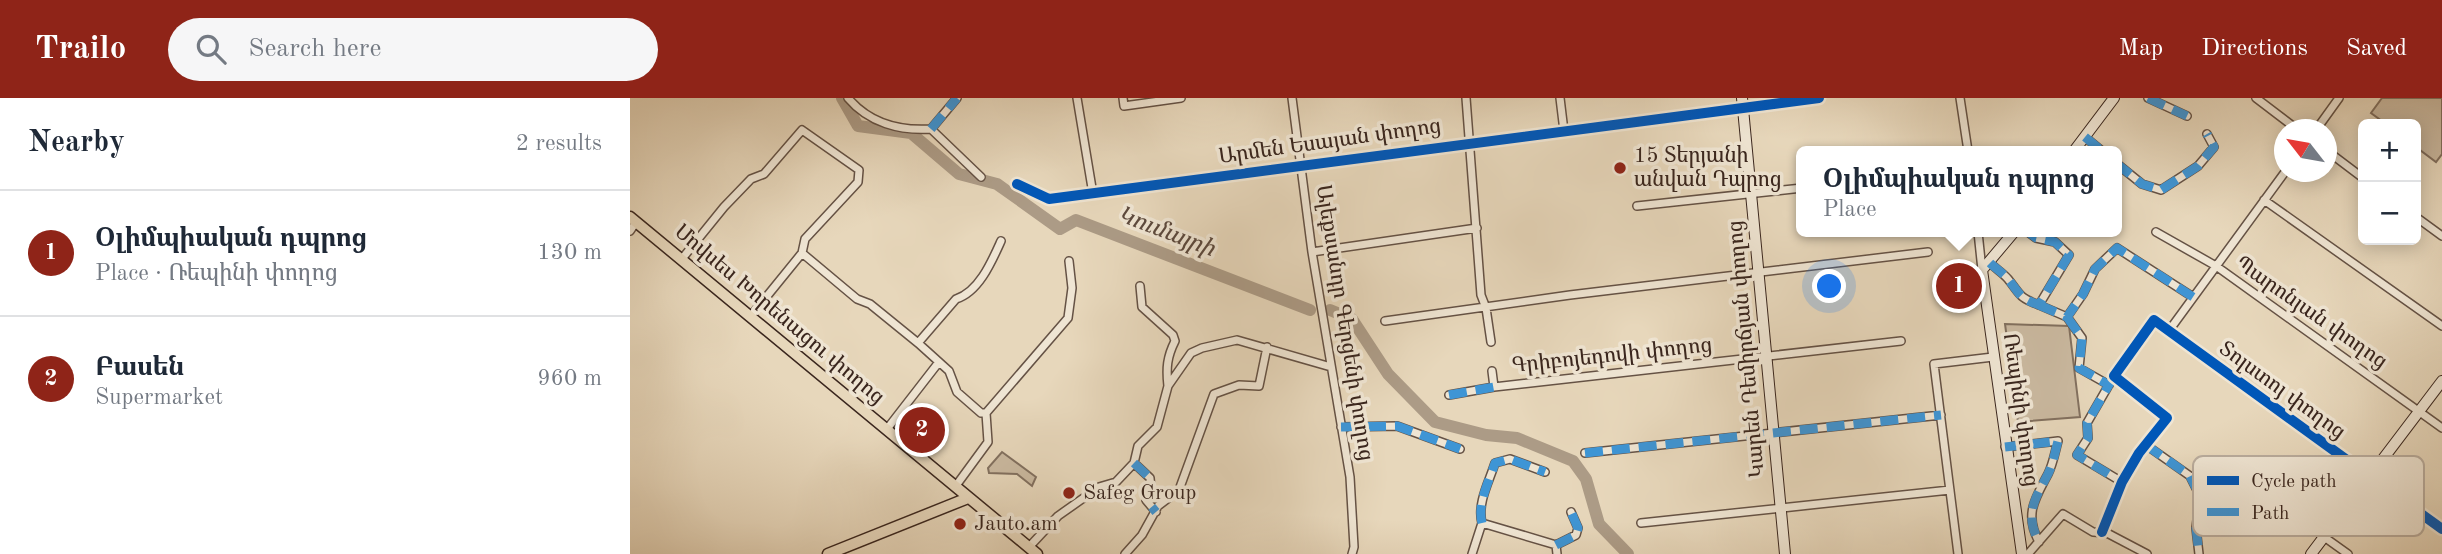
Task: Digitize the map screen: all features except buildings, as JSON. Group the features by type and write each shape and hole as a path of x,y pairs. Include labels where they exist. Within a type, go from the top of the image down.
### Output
{"main road":[{"name":"Մովսես Խորենացու փողոց","path":"632,224 681,260 1033,551"},
{"path":"828,554 968,498"}],"street":[{"path":"848,98 858,110 876,121 911,130 932,129 981,177"},
{"path":"932,129 957,98"},
{"path":"1077,98 1093,194"},
{"path":"1124,102 1181,98"},
{"name":"Ալեքսանդր Գերցենի փողոց","path":"1292,98 1312,252 1350,477 1354,547 1352,554"},
{"path":"1466,98 1481,295 1486,308 1491,342"},
{"path":"1560,98 1564,131"},
{"name":"Արմեն Եսայան փողոց","path":"1017,184 1049,199 1564,131 1743,103 1819,98"},
{"path":"1960,98 1967,146"},
{"path":"2078,146 2114,98"},
{"path":"2148,98 2187,116"},
{"path":"2256,98 2284,119"},
{"path":"2324,119 2339,98"},
{"name":"Կարեն Դեմիրճյան փողոց","path":"1743,103 1785,554"},
{"path":"681,260 724,207 751,179 764,174 802,130 859,170 858,182 805,239 802,253 750,317"},
{"path":"2122,168 2142,184 2161,190 2198,166 2214,147 2207,134"},
{"path":"2085,137 2096,146"},
{"path":"2337,158 2358,174"},
{"path":"2122,482 2077,455 2088,438 2087,423 2114,376 2154,320 2168,332 2278,182"},
{"path":"1637,206 1796,189"},
{"path":"2264,200 2442,326"},
{"path":"2421,221 2442,236"},
{"path":"1312,252 1477,228"},
{"name":"Պարոնյան փողոց","path":"2156,232 2216,267 2442,428"},
{"path":"1979,237 1986,267 2008,280 2023,299 2067,317 2082,338 2079,368 2109,385"},
{"path":"1986,267 2010,237"},
{"path":"2035,237 2055,242 2069,255 2039,305"},
{"path":"918,343 956,299 965,296 990,267 1002,241"},
{"path":"2067,317 2083,294 2095,269 2117,248 2193,297"},
{"path":"1385,321 1570,295 1928,251"},
{"path":"802,253 857,299 870,304 918,343 949,371 957,393 981,413 986,413 993,407 1068,318 1072,288 1069,261"},
{"name":"Ռեպինի փողոց","path":"1986,267 1993,357 2022,554"},
{"path":"1140,286 1142,307 1175,341 1168,355 1168,386"},
{"name":"Տոլստոյ փողոց","path":"2168,332 2340,456"},
{"path":"1033,551 1058,516 1099,487 1116,482 1134,463 1138,446 1157,427 1168,386 1186,358 1196,350 1237,340 1331,367"},
{"name":"Գրիբոյեդովի փողոց","path":"1450,395 1494,387 1902,341"},
{"path":"1125,554 1142,535 1158,506 1179,490 1214,394 1239,385 1259,386 1267,347"},
{"path":"1958,554 1934,364 1993,357"},
{"path":"887,429 939,362"},
{"path":"1492,371 1494,387"},
{"path":"2102,532 2122,482 2167,418 2114,376"},
{"path":"2385,456 2442,381"},
{"path":"955,487 988,442 986,413"},
{"path":"1585,453 1941,415"},
{"path":"1342,427 1397,426 1460,449"},
{"path":"2006,447 2058,441 2049,472 2034,497 2031,528 2039,542"},
{"path":"2146,445 2190,477 2193,483"},
{"path":"1472,554 1482,523 1480,515 1483,498 1495,463 1510,459 1545,472"},
{"path":"1134,463 1150,478 1151,489 1146,500 1156,512"},
{"path":"1641,523 1950,490"},
{"path":"1482,523 1557,550 1576,536 1577,528 1571,512"},
{"path":"2028,554 2063,514 2093,532 2107,533 2147,554"},
{"name":"Տոլստոյ փողոց","path":"2424,516 2442,529"},
{"path":"2197,536 2199,554"},
{"path":"2311,554 2324,537 2348,554"}],"shaded area":[{"path":"2382,98 2442,98 2442,154 2436,162 2421,151 2421,119 2379,119 2371,113"},
{"path":"2005,324 2069,326 2080,417 2018,422"},
{"path":"1002,452 1036,477 1032,486 1017,474 989,473 988,468"}],"waterway":[{"name":"Կումայրի","path":"842,98 858,126 911,133 959,174 997,184 1060,229 1076,220 1310,310"},
{"name":"Կումայրի","path":"1330,310 1352,319 1388,374 1435,422 1486,435 1517,438 1573,461 1586,479 1599,524 1628,554"}],"marked path":[{"path":"931,129 957,98"},
{"path":"2148,98 2187,116"},
{"path":"2122,168 2142,184 2161,190 2198,166 2214,147 2207,134"},
{"path":"2085,137 2096,146"},
{"path":"1990,263 2020,295 2039,305 2069,255 2055,242 2035,237"},
{"path":"2039,305 2067,317 2083,294 2095,269 2117,248 2193,297"},
{"path":"2067,317 2082,338 2079,368 2109,385"},
{"path":"2114,376 2087,423 2088,438 2077,455 2122,482"},
{"path":"1449,395 1494,387"},
{"path":"1585,453 1941,415"},
{"path":"1341,427 1397,426 1460,449"},
{"path":"2005,447 2058,441 2050,470 2033,507 2032,523 2039,542"},
{"path":"2146,445 2190,476 2193,482"},
{"path":"1482,523 1482,500 1495,463 1510,459 1545,472"},
{"path":"1134,463 1150,478 1151,489 1146,500 1156,512"},
{"path":"1556,545 1576,535 1578,528 1571,512"},
{"path":"2197,536 2199,554"}],"cycle path":[{"path":"1017,184 1049,199 1819,98"},
{"path":"2102,532 2122,482 2139,453 2167,418 2114,376 2154,320 2341,456"},
{"path":"2424,516 2442,529"}],"place":[{"name":"15 Տերյանի անվան Դպրոց","path":"1620,168"},
{"name":"Օլիմպիական դպրոց","path":"1959,286"},
{"name":"Բասեն","path":"922,430"},
{"name":"Safeg Group","path":"1069,493"},
{"name":"Jauto.am","path":"960,524"}]}
